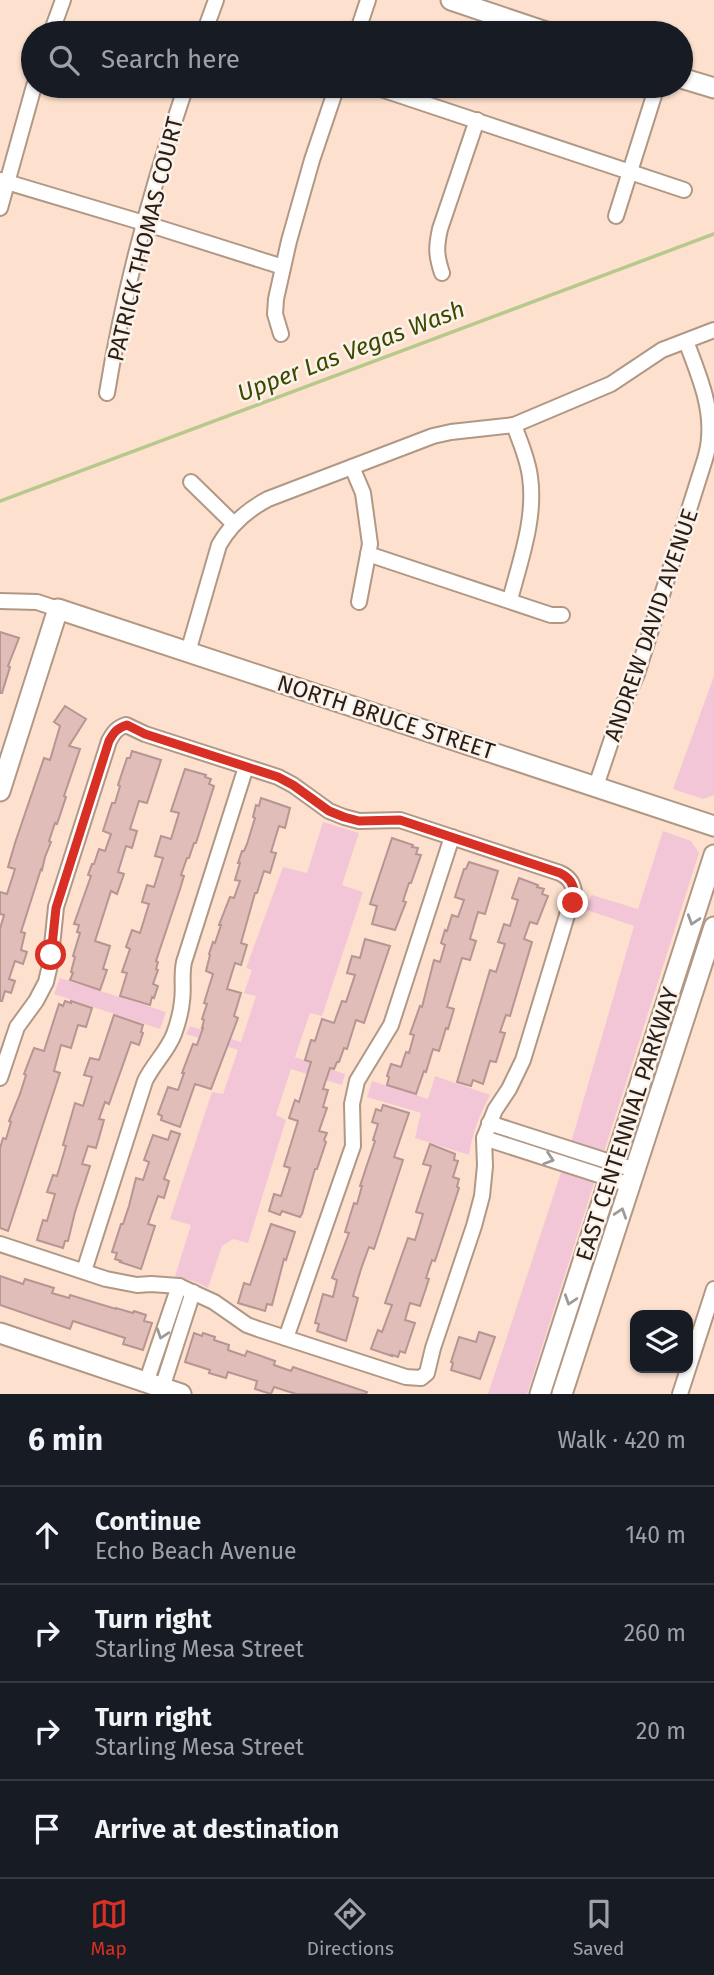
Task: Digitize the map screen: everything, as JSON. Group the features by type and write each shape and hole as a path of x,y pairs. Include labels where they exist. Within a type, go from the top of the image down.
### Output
{"street":[{"path":"55,21 63,0"},
{"path":"208,21 216,0"},
{"path":"361,21 368,0"},
{"path":"452,0 514,21"},
{"path":"693,82 714,88"},
{"path":"0,208 3,181 30,98"},
{"name":"PATRICK THOMAS COURT","path":"107,393 117,331 144,223 182,98"},
{"path":"281,334 275,314 283,267 300,197 333,98"},
{"path":"409,98 684,190"},
{"path":"616,216 653,98"},
{"path":"442,273 436,248 444,216 477,120"},
{"path":"3,181 283,267"},
{"path":"188,652 219,545 234,524 253,506 433,436 514,425 611,384 662,350 714,330"},
{"name":"ANDREW DAVID AVENUE","path":"596,786 624,703 638,674 705,459 709,436 708,415 701,382 687,341"},
{"path":"510,600 528,526 532,494 527,461 514,425"},
{"path":"352,467 363,493 370,544 359,602"},
{"path":"191,482 234,524"},
{"path":"368,554 551,615 562,615"},
{"path":"0,601 37,602 58,609 0,791"},
{"name":"NORTH BRUCE STREET","path":"58,609 714,826"},
{"path":"0,1079 17,1027 46,982 56,908 109,741 120,727 127,725 145,734 278,777 329,811 344,817 359,821 400,820 560,873 567,876 573,886 573,903 523,1060 516,1078 495,1110 484,1138 482,1196 427,1373 421,1378 407,1377 247,1325 214,1301 179,1286 124,1283 0,1244"},
{"path":"83,1271 145,1081 168,1048 176,1027 182,999 181,976 184,962 246,767"},
{"path":"286,1338 353,1146 352,1104 357,1081 391,1025 452,837"},
{"name":"EAST CENTENNIAL PARKWAY","path":"540,1394 714,855"},
{"name":"EAST CENTENNIAL PARKWAY","path":"562,1394 714,927"},
{"path":"489,1124 632,1178"},
{"path":"484,1138 611,1171"},
{"path":"163,1388 179,1286"},
{"path":"680,1394 714,1289"},
{"path":"163,1388 193,1292"},
{"path":"0,1333 163,1388"}],"shaded area":[{"path":"714,676 714,795 703,799 673,789"},
{"path":"323,822 359,833 342,885 363,892 322,1016 310,1013 295,1057 345,1074 342,1085 291,1069 276,1115 286,1120 248,1243 233,1239 222,1246 208,1288 175,1276 191,1225 170,1219 212,1092 223,1094 238,1050 186,1034 190,1026 241,1042 256,996 244,993 252,970 246,968 283,867 307,873"},
{"path":"663,831 691,841 699,853 527,1394 488,1394 573,1136 634,926 584,909 592,895 638,909"},
{"path":"60,978 166,1012 160,1029 54,994"},
{"path":"435,1076 490,1095 477,1124 469,1155 415,1138 421,1113 367,1097 372,1081 428,1099"}],"building":[{"path":"0,632 19,638 8,666 10,667 2,693 0,693"},
{"path":"65,706 86,719 69,746 80,749 21,932 25,933 21,950 27,952 23,964 15,961 9,979 15,981 11,993 5,991 0,1001 0,929 4,915 0,914 0,892 7,894 15,869 8,867 15,843 44,758 50,760 60,726 54,722"},
{"path":"132,751 161,760 147,803 139,801 130,829 137,831 132,848 126,846 118,872 124,874 117,894 111,891 95,941 110,946 103,969 107,970 100,990 70,980 80,933 77,932 79,925 74,924 91,876 88,875 92,864 99,849 105,851 111,834 103,831 112,803 115,803 127,758 130,758"},
{"path":"185,769 206,775 205,777 211,779 209,784 214,786 196,843 181,875 184,876 156,961 158,970 153,984 158,986 150,1005 120,996 127,973 122,972 130,949 126,947 132,930 140,933 149,904 142,902 147,885 154,887 163,858 155,856 161,836 171,839 179,813 171,811"},
{"path":"261,798 290,808 285,828 279,826 271,852 276,853 270,873 264,871 255,893 241,943 247,945 241,965 235,963 227,989 241,993 234,1016 238,1018 211,1089 195,1084 180,1127 161,1120 162,1116 158,1114 168,1087 178,1090 193,1044 197,1045 203,1028 202,1019 207,1004 204,1003 213,974 206,971 209,954 230,897 234,898 240,881 235,880 238,863 247,844 256,805 259,806"},
{"path":"392,838 413,845 412,847 418,848 416,854 421,855 409,883 403,901 406,902 395,930 372,924 377,906 370,904"},
{"path":"469,862 498,871 485,914 478,912 470,939 476,941 470,960 462,958 447,1007 454,1009 448,1029 446,1028 439,1051 433,1049 416,1094 387,1085 387,1076 391,1064 401,1067 406,1052 409,1053 414,1035 410,1034 420,1006 422,1007 434,960 440,962 445,945 441,943 445,930 447,931 452,915 458,917 464,900 455,897"},
{"path":"519,878 538,885 537,887 544,889 542,894 548,896 537,924 530,922 524,939 532,942 510,1016 506,1015 500,1032 505,1033 496,1062 490,1061 483,1084 473,1080 471,1086 457,1082 490,970 496,972 505,944 498,942 504,924 510,926 518,900 512,898"},
{"path":"365,939 390,946 364,1023 356,1020 347,1049 344,1048 334,1069 330,1068 323,1089 328,1090 323,1107 327,1108 319,1131 327,1133 324,1140 326,1142 302,1214 300,1217 282,1211 280,1215 269,1211 274,1194 281,1196 290,1168 284,1166 298,1121 289,1118 295,1100 299,1102 311,1062 305,1060 311,1040 315,1041 322,1019 334,1023 342,1001 346,1002 355,975 347,973 352,956 360,958"},
{"path":"65,1001 92,1008 86,1027 78,1025 71,1048 61,1045 54,1071 60,1073 8,1231 0,1228 0,1148 3,1138 6,1139 11,1122 9,1121 34,1048 44,1051 59,1004 63,1006"},
{"path":"114,1015 143,1025 143,1033 139,1045 131,1042 109,1104 105,1102 99,1119 104,1120 96,1148 88,1146 82,1164 90,1166 68,1241 65,1241 63,1248 37,1240 43,1220 47,1221 55,1194 47,1192 53,1175 57,1176 75,1103 83,1106 92,1077 84,1075 90,1058 99,1060"},
{"path":"383,1105 409,1113 394,1157 403,1160 374,1249 369,1247 361,1269 353,1296 358,1298 346,1341 317,1331 319,1324 315,1323 323,1294 333,1297 337,1280 332,1278 349,1233 345,1232 354,1203 357,1204 375,1141 373,1140 378,1124 372,1122 376,1109 381,1111"},
{"path":"171,1131 180,1134 164,1179 169,1181 164,1198 158,1196 148,1224 155,1226 141,1269 120,1262 115,1259 117,1253 112,1252 136,1178 143,1180 149,1162 144,1160 153,1135 168,1140"},
{"path":"430,1144 455,1154 454,1160 458,1161 453,1177 459,1179 459,1188 435,1261 432,1260 426,1278 429,1279 420,1306 410,1303 405,1320 415,1323 405,1353 400,1351 398,1357 371,1349 378,1330 382,1332 392,1305 385,1303 408,1238 415,1240 423,1214 416,1212 431,1166 423,1164"},
{"path":"271,1224 295,1232 286,1260 284,1259 272,1305 267,1304 265,1311 238,1303 244,1283 250,1285"},
{"path":"0,1276 23,1284 25,1279 54,1288 52,1293 69,1298 70,1295 146,1315 144,1321 152,1323 143,1350 123,1344 125,1338 73,1321 70,1329 0,1305"},
{"path":"479,1332 495,1337 480,1379 451,1370 459,1337 476,1342"},
{"path":"194,1333 215,1337 214,1340 229,1345 228,1350 245,1356 247,1351 275,1361 274,1365 291,1371 293,1367 367,1392 296,1394 274,1387 271,1394 255,1389 257,1381 228,1372 226,1378 185,1362"}],"waterway":[{"name":"Upper Las Vegas Wash","path":"0,501 714,234"}],"route":[{"path":"51,955 56,908 109,741 113,733 127,725 145,734 278,777 329,811 344,817 359,821 400,820 560,873 567,876 573,886 573,903"}]}
